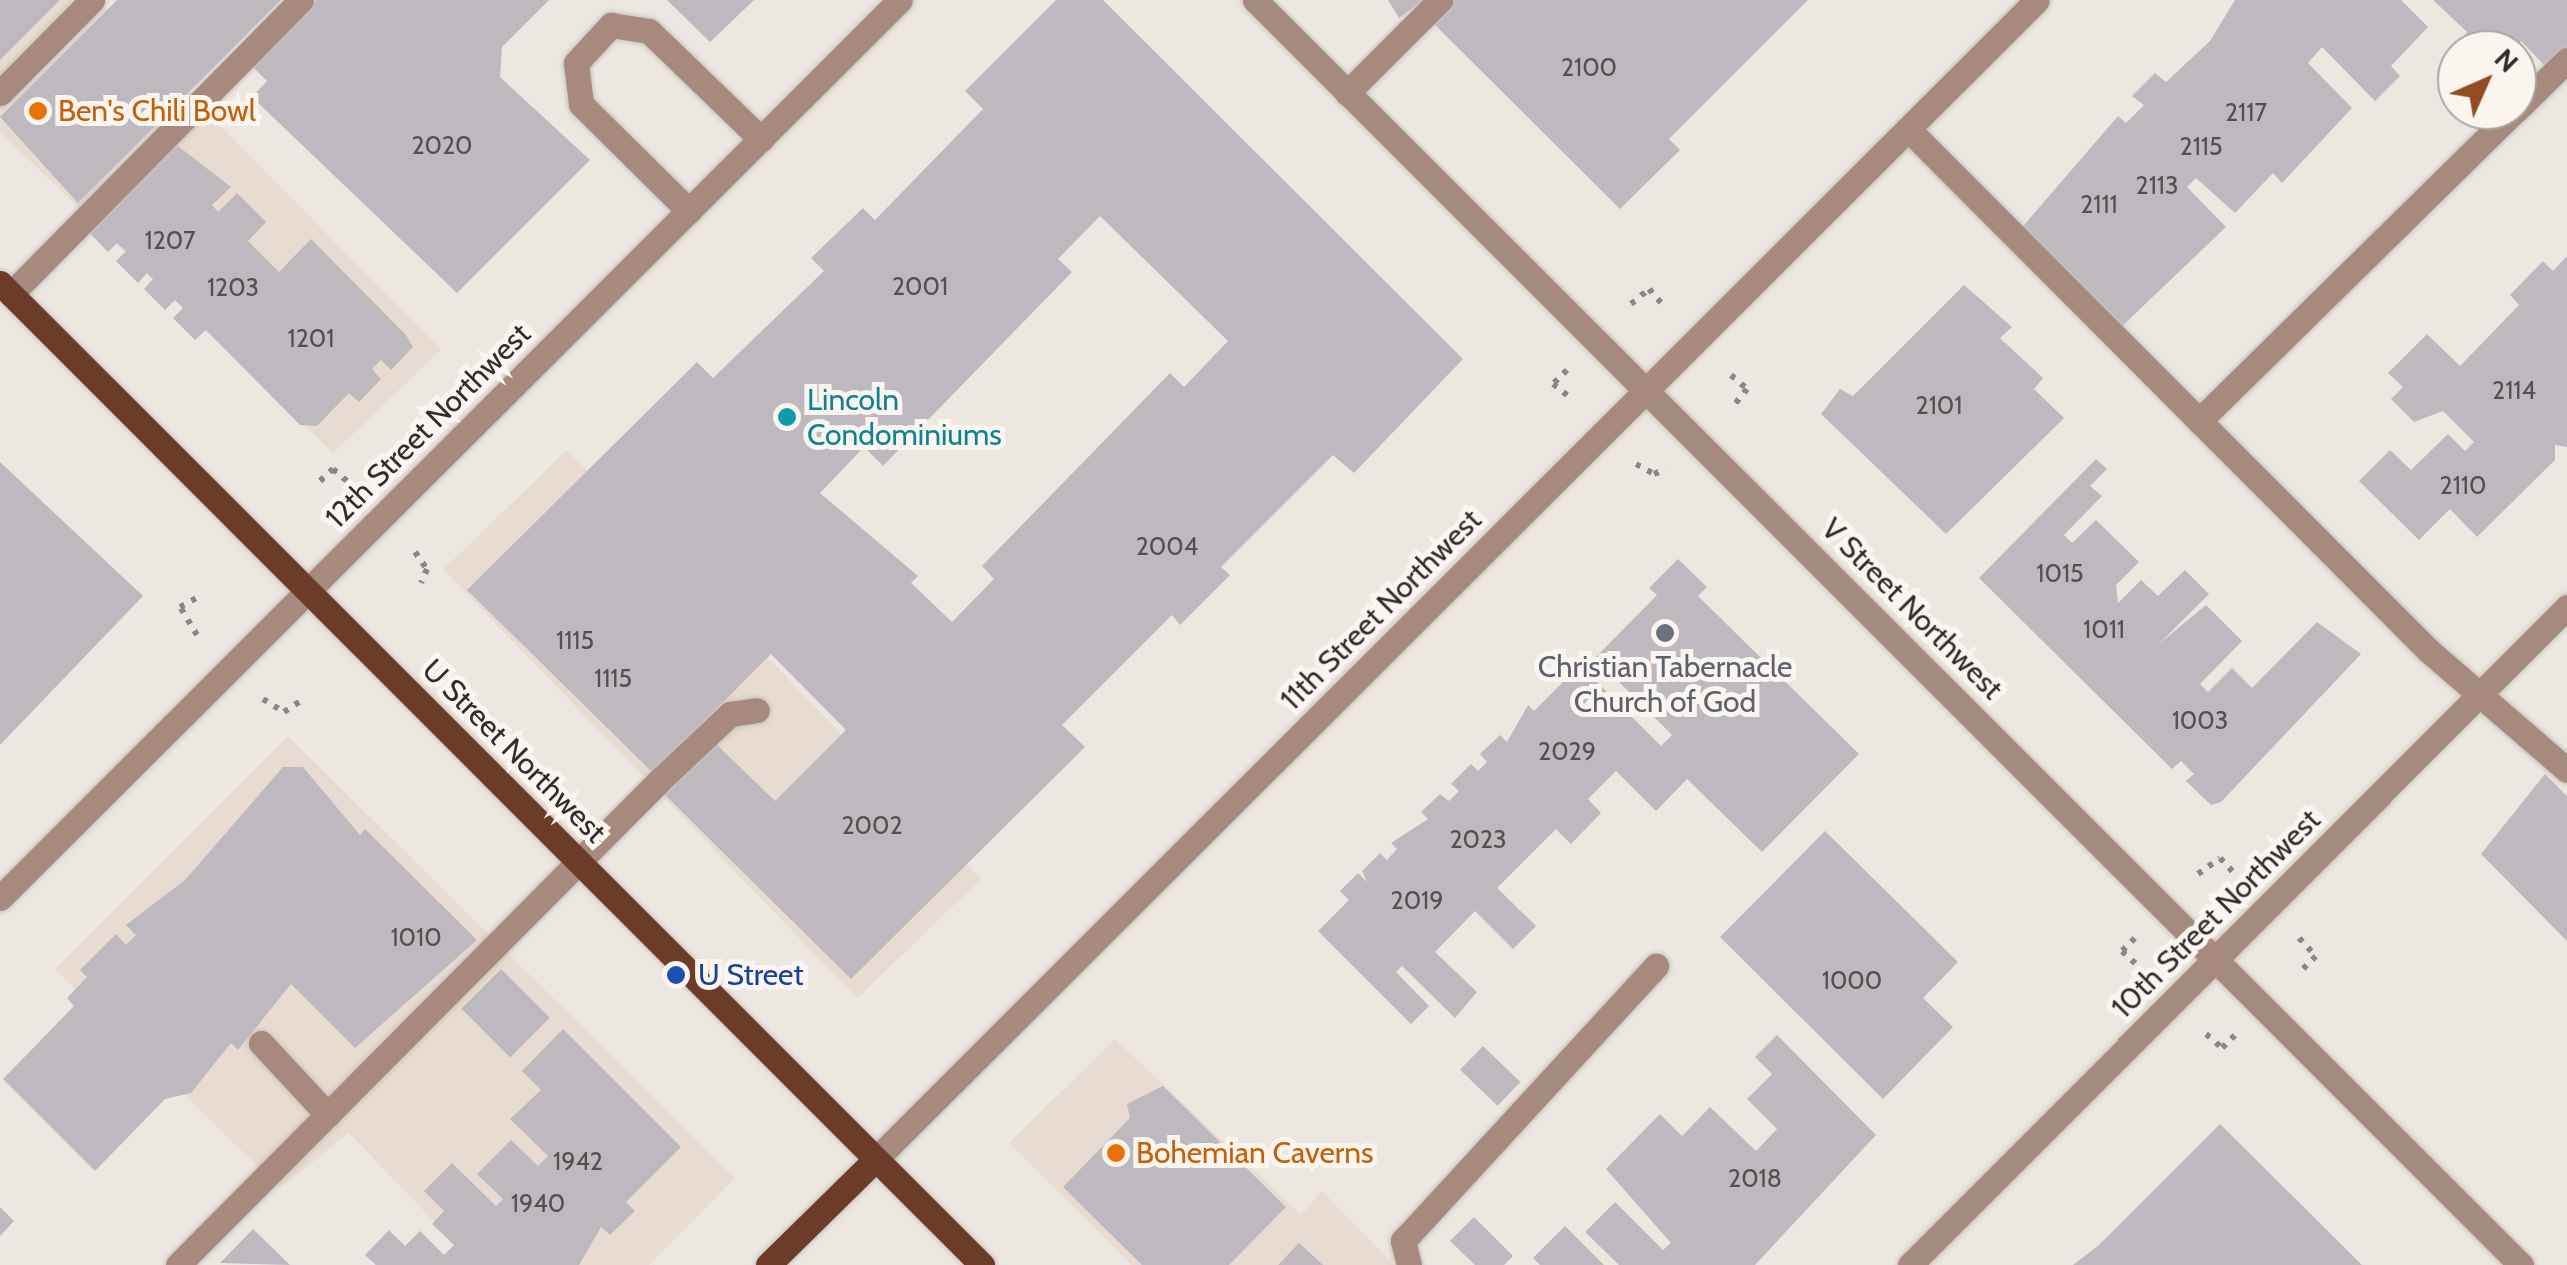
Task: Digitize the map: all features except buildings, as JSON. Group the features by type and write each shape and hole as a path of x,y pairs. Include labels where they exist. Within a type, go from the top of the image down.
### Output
{"main road":[{"name":"U Street Northwest","path":"5,288 982,1265"},
{"name":"11th Street Northwest","path":"768,1265 876,1159"}],"street":[{"path":"0,93 92,0"},
{"path":"5,288 301,0"},
{"name":"12th Street Northwest","path":"5,882 308,592 900,0"},
{"name":"V Street Northwest","path":"1255,0 2521,1265"},
{"path":"1348,93 1440,0"},
{"name":"11th Street Northwest","path":"876,1159 2037,0"},
{"path":"689,211 581,104 576,63 610,25 650,31 761,139"},
{"path":"2537,89 2567,60"},
{"path":"1908,129 2199,421 2567,770"},
{"path":"2199,421 2495,130"},
{"name":"10th Street Northwest","path":"1910,1265 2567,608"},
{"path":"178,1265 730,714 756,710"},
{"path":"1409,1265 1404,1241 1656,966"},
{"path":"261,1044 328,1115"}],"path":[{"path":"1631,304 1649,289 1664,306"},
{"path":"1570,367 1553,384 1572,399"},
{"path":"1731,374 1747,389 1734,405"},
{"path":"1636,464 1654,474 1671,466"},
{"path":"320,481 333,469 349,483"},
{"path":"415,552 426,569 420,582"},
{"path":"198,597 180,607 198,635"},
{"path":"264,700 284,712 302,700"},
{"path":"2198,874 2220,858 2234,873"},
{"path":"2137,936 2122,951 2140,969"},
{"path":"2298,937 2316,956 2299,973"},
{"path":"2206,1034 2222,1048 2236,1034"}],"shaded area":[{"path":"0,0 97,0 441,350 333,453 0,132"},
{"path":"567,450 981,879 857,998 443,569"},
{"path":"288,736 735,1178 649,1265 476,1265 349,1133 280,1188 55,969"},
{"path":"1115,1039 1301,1215 1322,1191 1394,1265 1132,1265 1009,1143"}],"place":[{"name":"Ben's Chili Bowl","path":"38,111"},
{"name":"Lincoln Condominiums","path":"787,417"},
{"name":"Christian Tabernacle Church of God","path":"1665,633"},
{"name":"U Street","path":"676,975"},
{"name":"Bohemian Caverns","path":"1116,1153"}]}
